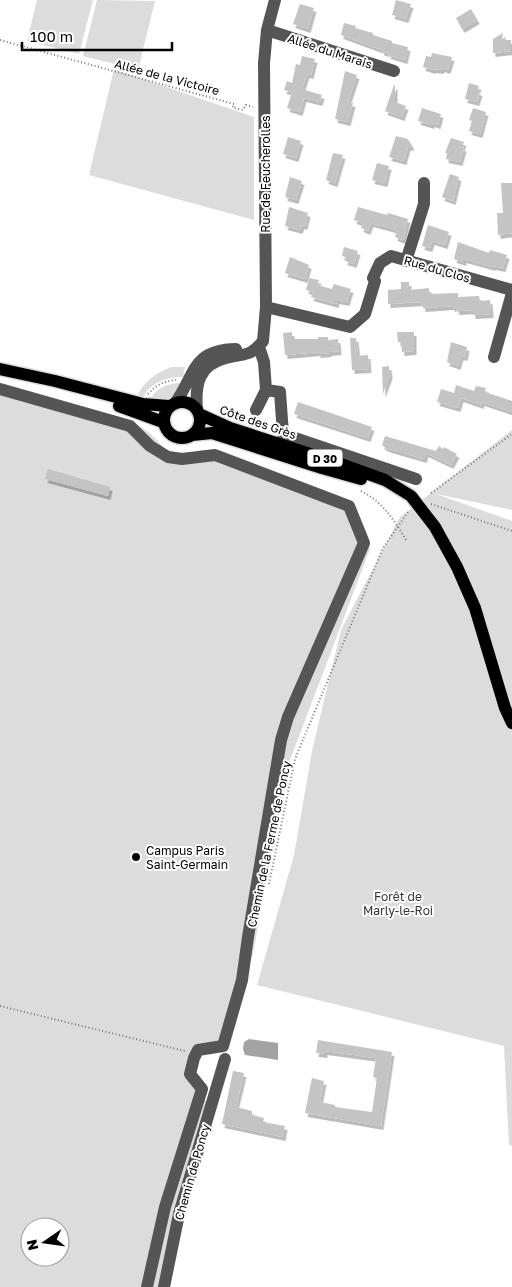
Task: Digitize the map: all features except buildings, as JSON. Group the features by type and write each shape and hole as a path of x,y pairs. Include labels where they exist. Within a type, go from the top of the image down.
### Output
{"main road":[{"path":"0,369 143,404 186,402 192,404 198,412 199,426 192,435 186,438 174,437 169,433 163,422 165,411 173,404"},
{"path":"0,369 163,422"},
{"name":"Côte des Grès","path":"198,412 230,428 338,462 385,480 411,496 435,527 457,567 475,608 505,708 512,723"},
{"name":"Côte des Grès","path":"192,435 212,433 369,481 389,489 412,506 435,527"}],"street":[{"name":"Rue de Feucherolles","path":"266,390 264,362 257,347 263,341 266,307 264,63 267,30 275,0"},
{"name":"Allée du Marais","path":"267,30 394,71"},
{"path":"406,261 424,204 424,183"},
{"name":"Rue du Clos","path":"266,307 350,327 365,314 375,281 373,278 380,264 391,256 512,292 494,356"},
{"path":"173,404 187,382 190,373 198,362 209,354 223,349 257,347"},
{"path":"198,412 197,384 202,372 215,362 227,357 250,354 257,347"},
{"path":"0,389 130,426 150,446 168,457 182,459 215,455 349,506 364,543 288,717 281,740 242,980 223,1046 198,1050 194,1058 190,1074 202,1089 165,1207 147,1287"},
{"path":"256,410 266,390 280,392 283,434 416,480"},
{"name":"Chemin de Poncy","path":"164,1287 180,1214 225,1058"}],"path":[{"name":"Allée de la Victoire","path":"0,40 234,104 233,108 243,110 246,105 265,109"},
{"path":"146,395 162,382 183,381"},
{"path":"431,493 512,434"},
{"path":"428,503 512,531"},
{"name":"Chemin de la Ferme de Poncy","path":"268,890 295,759 383,548 412,506"},
{"path":"0,1006 183,1050 194,1058"}],"green space":[{"path":"37,0 93,0 79,54 27,41"},
{"path":"97,0 155,1 138,70 83,56"},
{"path":"114,69 254,117 254,220 89,175"},
{"path":"171,367 185,367 183,377 170,378 158,382 149,389 142,400 136,399 150,379"},
{"path":"177,383 183,384 171,399 161,403 151,399 155,392 161,388"},
{"name":"Campus Paris Saint-Germain","path":"0,385 138,425 150,433 167,451 191,454 203,450 225,453 355,509 370,549 290,760 253,953 226,1049 198,1054 195,1073 208,1089 205,1100 208,1104 161,1287 0,1287"},
{"name":"Forêt de Marly-le-Roi","path":"512,430 512,510 436,494 512,521 512,1146 509,1145 504,1046 257,985 294,855 312,751 341,630 400,517"}],"shaded area":[{"path":"249,1039 278,1043 278,1060 245,1055 243,1049 244,1042"}],"place":[{"name":"Campus Paris Saint-Germain","path":"136,857"}]}
